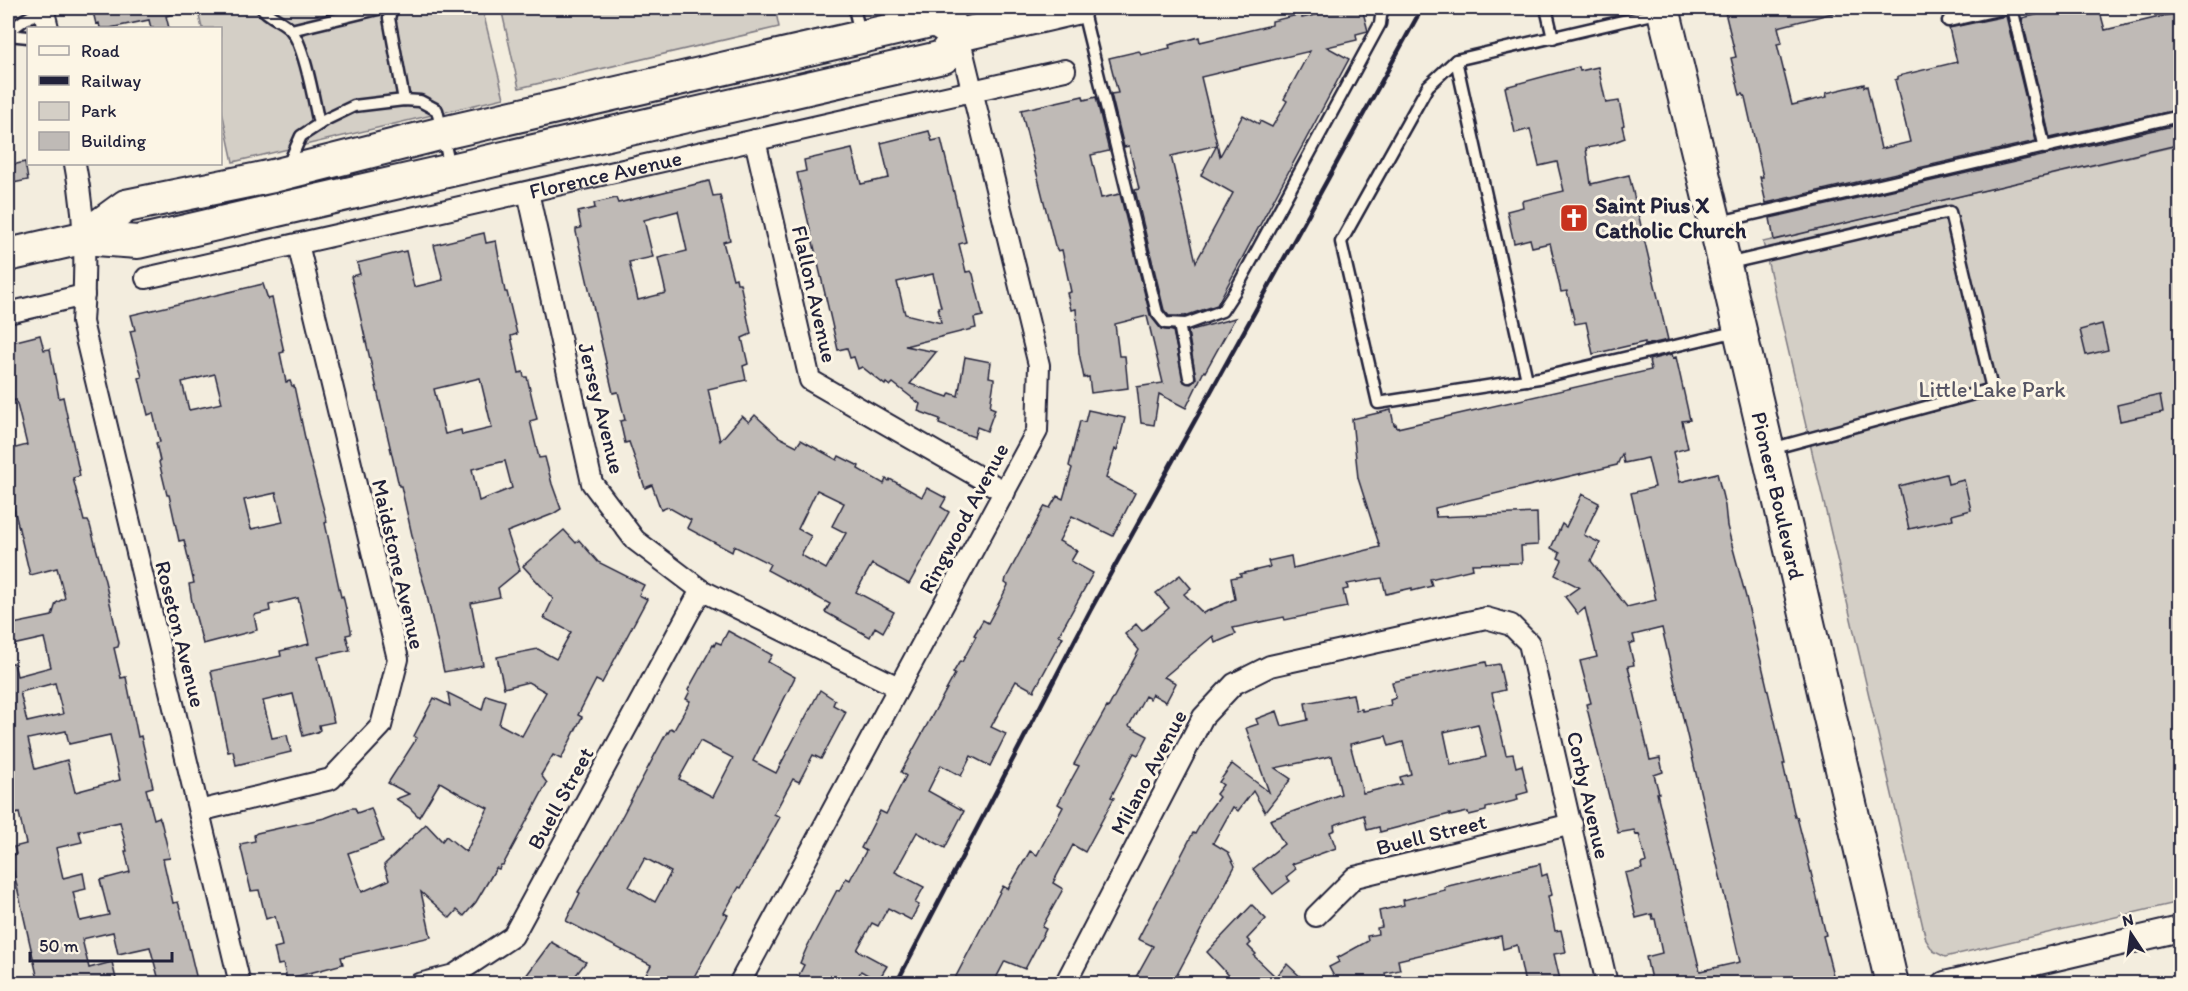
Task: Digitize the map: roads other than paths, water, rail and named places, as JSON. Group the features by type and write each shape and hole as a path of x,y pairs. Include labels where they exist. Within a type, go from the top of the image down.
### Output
{"main road":[{"path":"955,22 1076,8"},
{"name":"Pioneer Boulevard","path":"1663,9 1725,265 1892,984"},
{"name":"Florence Avenue","path":"8,255 82,238 138,242 943,57 955,22 935,20 858,22 273,176 126,206 82,238"}],"street":[{"name":"Ringwood Avenue","path":"739,984 1037,431 1039,365 955,22"},
{"name":"Florence Avenue","path":"146,278 1065,70"},
{"name":"Flallon Avenue","path":"755,140 810,380 1005,492"},
{"path":"75,165 82,238"},
{"name":"Jersey Avenue","path":"528,192 592,483 635,540 701,590 898,687"},
{"name":"Roseton Avenue","path":"82,238 84,296 82,322 240,984"},
{"name":"Maidstone Avenue","path":"199,811 331,779 381,726 398,659 298,244"},
{"path":"8,313 84,296"},
{"name":"Buell Street","path":"420,984 454,975 513,936 701,590"},
{"name":"Milano Avenue","path":"1065,984 1203,717 1234,684 1270,666 1486,618 1511,625"},
{"name":"Corby Avenue","path":"1511,625 1529,643 1607,984"},
{"name":"Buell Street","path":"1316,916 1355,877 1572,824"},
{"path":"1945,984 2032,974 2181,929"}],"lane":[{"path":"262,8 291,30 303,56 319,124"},
{"path":"291,30 382,8"},
{"path":"392,8 389,18 404,100"},
{"path":"1082,8 1156,313 1165,323 1179,324 1222,311 1235,291 1380,24 1382,8"},
{"path":"1546,8 1553,38"},
{"path":"1948,21 2013,8 2044,148"},
{"path":"1663,9 1553,38 1456,60 1428,86 1341,242 1378,404 1527,380 1740,331"},
{"path":"8,34 24,20 45,15"},
{"path":"8,34 27,37"},
{"path":"1456,60 1527,380"},
{"path":"273,176 290,163 301,136 319,124 354,106 404,100 420,101 437,110 450,170"},
{"path":"1715,223 2181,116"},
{"path":"1725,265 1950,212 1992,389 1767,450"},
{"path":"1179,324 1189,377"}],"railway":[{"path":"896,984 1090,611 1422,8"}],"place":[{"name":"Saint Pius X Catholic Church","path":"1574,218"}],"park label":[{"name":"Little Lake Park","path":"1992,389"}]}
